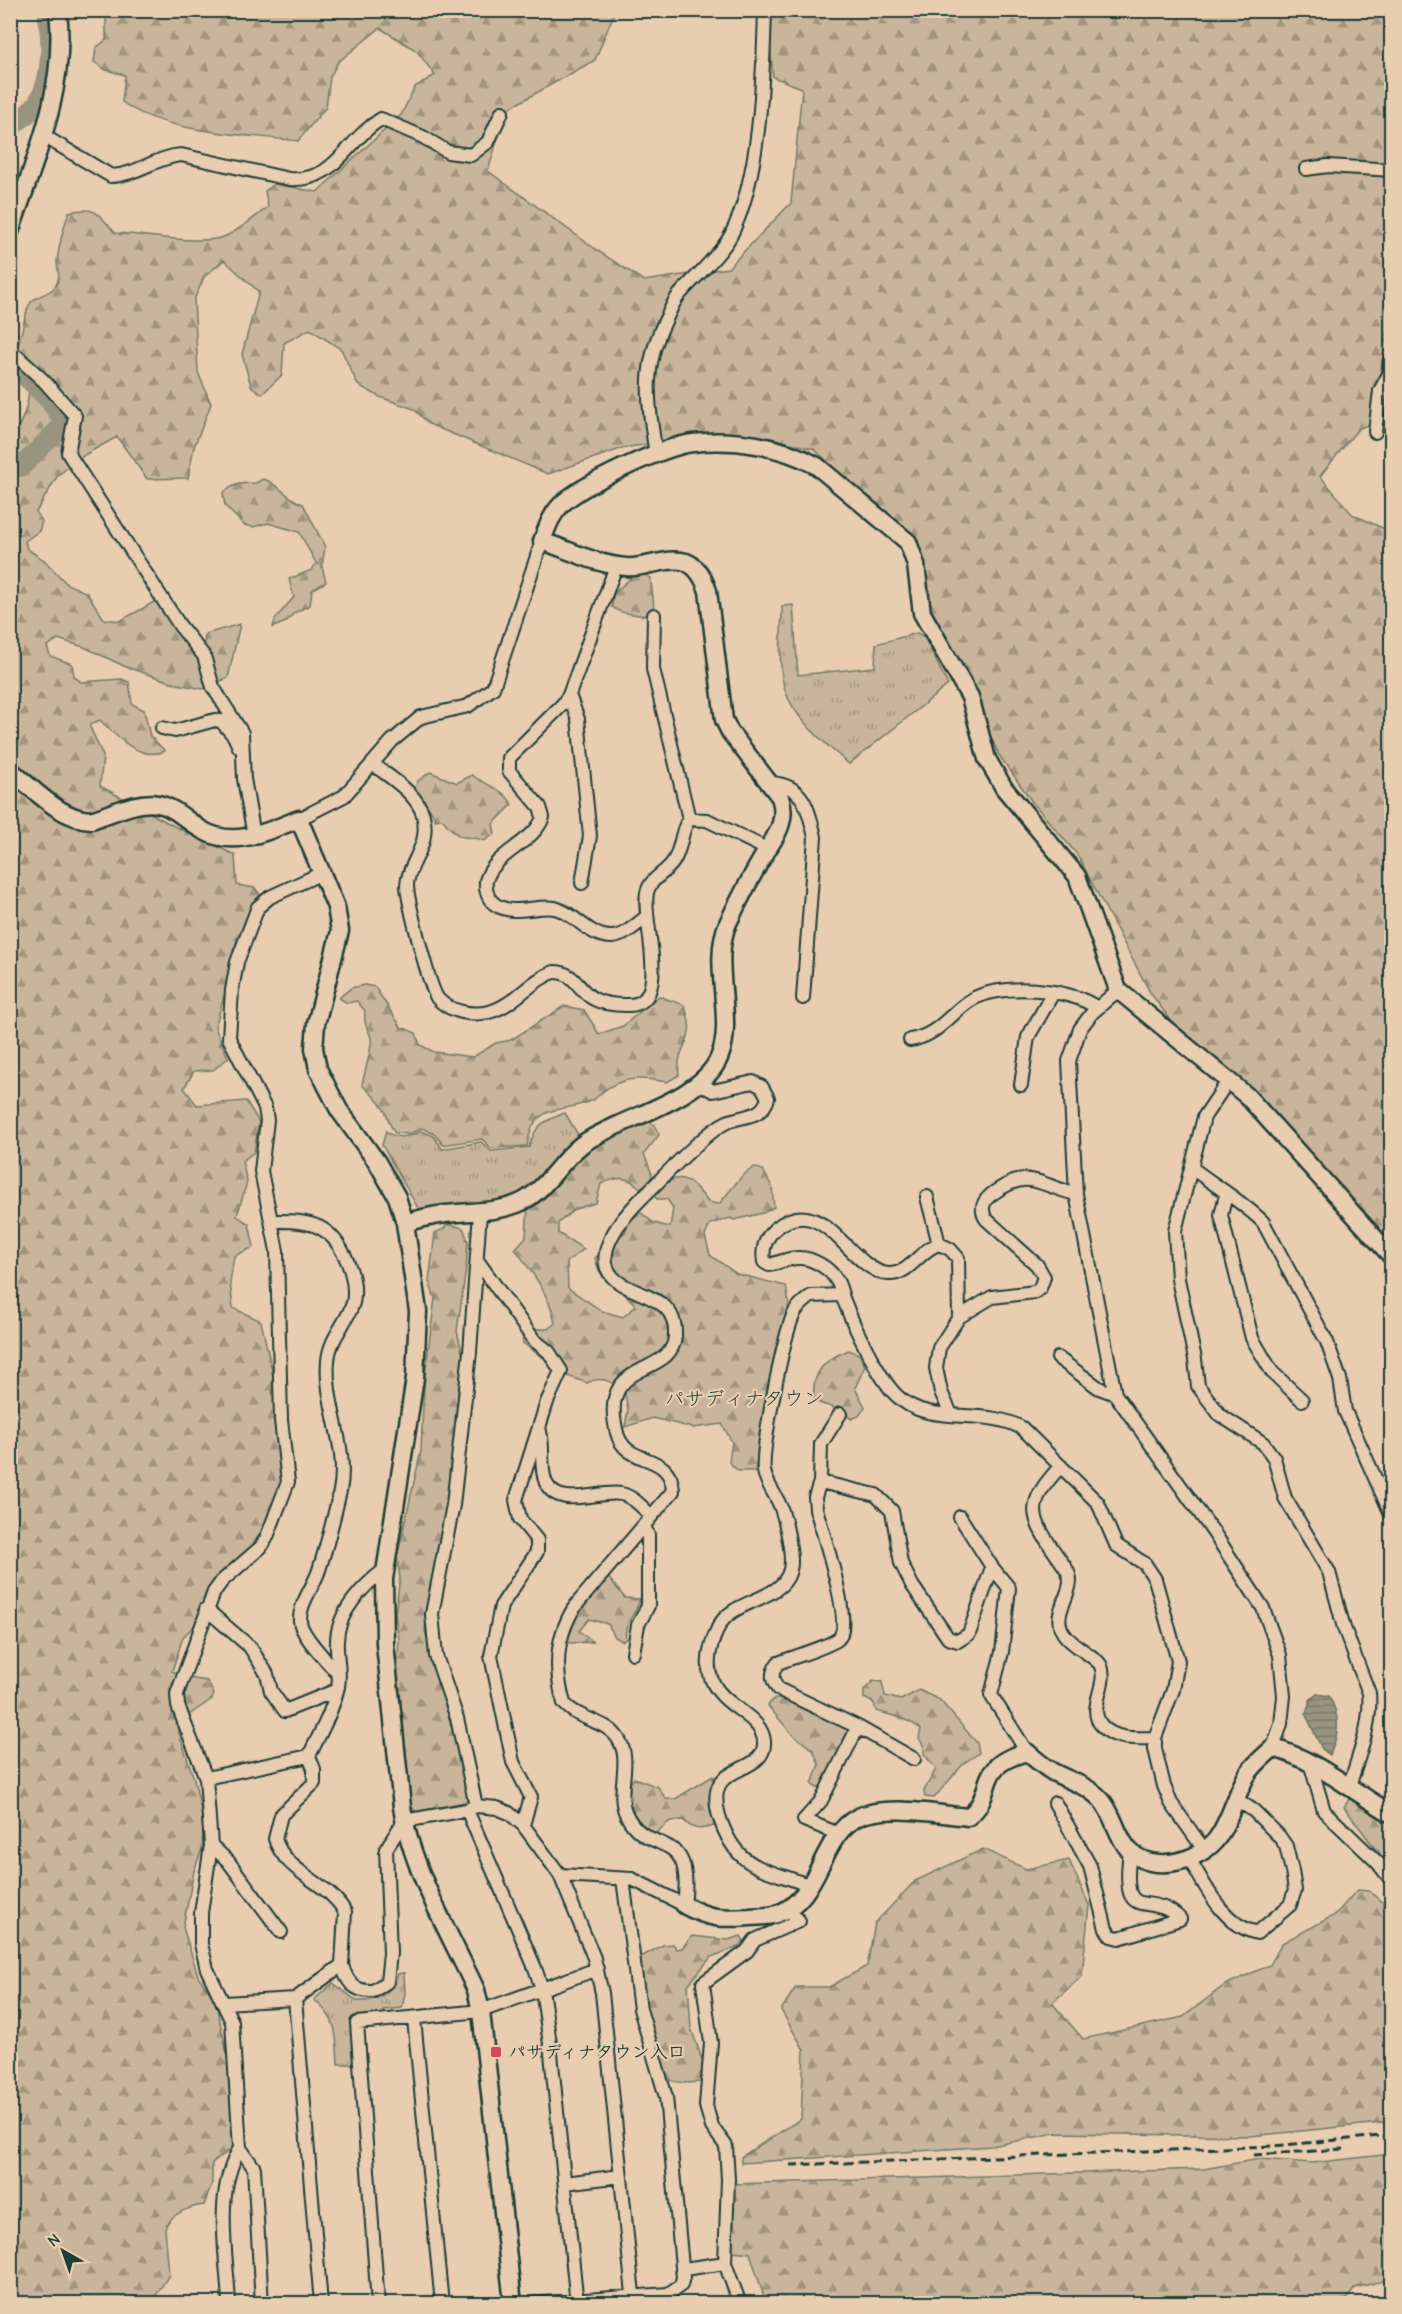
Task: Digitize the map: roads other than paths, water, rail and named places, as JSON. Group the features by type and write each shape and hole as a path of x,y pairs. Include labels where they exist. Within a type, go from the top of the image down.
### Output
{"street":[{"path":"10,232 17,189 42,135 59,72 61,39 58,10"},
{"path":"656,455 650,411 649,367 653,343 678,296 730,236 742,202 762,91 765,10"},
{"path":"42,135 111,176 124,175 161,160 181,155 289,179 306,180 325,173 365,129 381,119 423,137 448,152 471,155 488,142 502,112"},
{"path":"1306,169 1329,166 1392,170"},
{"path":"10,350 44,381 75,416 68,453 180,626 204,656 213,687 242,733 241,757"},
{"path":"1392,362 1392,376"},
{"path":"1375,432 1380,391 1391,370"},
{"path":"10,770 73,818 91,820 142,805 159,804 179,814 203,831 234,840 254,836 299,819 344,795 406,727 421,717 468,706 493,688 551,518 572,495 656,455 694,442 782,449 817,466 908,542 916,565 922,613 970,697 987,759 1004,789 1077,876 1119,990 1247,1096 1392,1257"},
{"path":"405,1223 445,1214 480,1212 517,1204 526,1199 569,1154 586,1141 608,1129 638,1118 699,1083 712,1071 723,1045 722,963 725,929 781,826 784,808 771,783 729,732 724,720 708,591 703,578 685,562 673,561 635,568 616,566 542,541"},
{"path":"616,566 569,695 563,704 509,758 508,771 540,807 543,817 535,829 490,874 486,890 489,899 498,907 556,909 608,937 621,936 646,917"},
{"path":"373,764 416,802 423,815 422,850 407,888 432,988 436,997 443,1004 464,1012 487,1012 505,1004 548,974 561,972 572,977 594,999 635,1005 643,1000 653,987 646,917 649,886 672,864 689,819 653,669 654,615"},
{"path":"569,695 578,719 590,836 582,883"},
{"path":"162,728 175,731 215,720 221,721 234,736 241,757 254,836"},
{"path":"771,783 785,784 796,789 812,824 815,837 803,998"},
{"path":"299,819 336,907 340,931 316,1024 314,1048 318,1069 339,1110 390,1182 405,1223 418,1311 418,1344 384,1570 385,1644 404,1821 421,1869 476,1990 481,2011 513,2304"},
{"path":"689,819 707,820 767,849"},
{"path":"230,2304 224,2191 233,2161 240,2148 234,2032 224,2003 207,1969 200,1931 211,1845 206,1778 178,1706 177,1694 206,1609 222,1581 261,1547 287,1489 281,1420 277,1251 261,1171 267,1120 265,1108 229,1038 232,990 237,962 258,908 270,897 322,873"},
{"path":"910,1040 933,1033 969,1001 984,992 1001,989 1053,993 1078,998 1097,1008"},
{"path":"960,1517 992,1567 1010,1588 1002,1652 990,1695 1027,1752 1050,1770 1084,1786 1103,1802 1130,1851 1142,1859 1173,1862 1205,1851 1219,1836 1248,1773 1273,1748 1281,1724 1284,1696 1280,1655 1263,1608 1214,1533 1115,1395 1076,1194 1069,1061 1080,1029 1097,1008 1119,990"},
{"path":"1021,1085 1028,1037 1053,993"},
{"path":"1228,1081 1204,1117 1175,1231 1178,1279 1196,1359 1198,1386 1220,1415 1263,1443 1274,1458 1285,1498 1329,1572 1344,1628 1369,1693 1370,1715 1349,1787"},
{"path":"684,1905 687,1874 681,1859 666,1845 638,1830 626,1814 623,1803 624,1772 621,1744 611,1731 569,1710 561,1695 558,1653 565,1622 673,1491 670,1475 659,1463 638,1457 630,1452 618,1436 614,1405 615,1391 622,1383 670,1350 676,1333 667,1309 660,1301 616,1281 604,1264 605,1250 624,1216 719,1127 762,1110 768,1098 762,1087 753,1082 713,1091 699,1083"},
{"path":"1192,1168 1226,1195 1250,1209 1263,1222 1328,1342 1340,1379 1345,1411 1392,1516"},
{"path":"951,1414 941,1392 936,1368 939,1348 959,1317 992,1297 1035,1292 1043,1283 1044,1277 1037,1265 986,1219 982,1209 986,1198 1010,1182 1025,1178 1076,1194"},
{"path":"1226,1195 1221,1215 1252,1338 1272,1372 1302,1400"},
{"path":"927,1197 939,1244"},
{"path":"480,1212 453,1505 432,1614 436,1656 457,1718 471,1808 542,1989 577,2302"},
{"path":"959,1317 958,1258 950,1249 939,1244 924,1250 904,1270 889,1274 874,1268 824,1226 812,1220 791,1220 768,1236 764,1262 769,1265 791,1259 809,1260 830,1271 836,1278 842,1295 891,1389 917,1409 987,1416 1012,1422 1022,1428 1098,1503 1116,1545 1145,1564 1155,1579 1178,1661 1173,1690 1155,1738 1164,1786 1172,1803 1205,1851"},
{"path":"272,1221 307,1223 328,1232 342,1250 354,1281 352,1305 327,1361 339,1448 340,1489 319,1572 302,1609 300,1620 303,1630 339,1675"},
{"path":"477,1260 534,1340 559,1365 560,1377 547,1402 516,1500 520,1519 537,1540 537,1552 501,1606 491,1656 513,1762 531,1797 523,1825"},
{"path":"810,1886 753,1865 740,1856 724,1833 716,1806 717,1790 729,1775 755,1762 762,1755 764,1740 758,1727 723,1698 710,1678 710,1656 717,1628 725,1615 774,1592 786,1578 791,1563 781,1508 764,1473 768,1428 793,1315 811,1296 842,1295"},
{"path":"1058,1358 1099,1388 1115,1395"},
{"path":"840,1414 821,1444 820,1482 815,1497 816,1509 841,1600 845,1628 839,1638 778,1663 772,1671 772,1681 778,1689 858,1727 914,1759"},
{"path":"539,1428 542,1438 544,1476 550,1490 565,1497 621,1494 651,1516"},
{"path":"1061,1466 1052,1475 1033,1513 1036,1522 1068,1571 1070,1582 1058,1619 1063,1632 1074,1646 1097,1659 1102,1667 1096,1707 1097,1720 1103,1727 1122,1738 1155,1738"},
{"path":"820,1482 876,1495 892,1511 901,1563 912,1585 948,1638 958,1641 969,1634 992,1567"},
{"path":"633,1653 636,1632 648,1599 648,1535 644,1526"},
{"path":"384,1570 370,1581 344,1615 336,1642 339,1675 337,1690 324,1728 309,1756 314,1769 314,1783 281,1815 274,1839 283,1858 331,1893 345,1912 342,1965 346,1980 355,1988 373,1991 387,1982 390,1953 386,1849 404,1821 484,1805 509,1813 523,1825 561,1875 597,1969 633,2300"},
{"path":"206,1609 250,1647 267,1674 271,1691 285,1711 337,1690"},
{"path":"839,1834 804,1820 821,1801 858,1727"},
{"path":"1273,1748 1286,1752 1392,1814"},
{"path":"561,1875 641,1881 703,1916 714,1918 767,1916 788,1908 810,1886 839,1834 849,1823 877,1811 968,1817 978,1809 989,1775 1008,1757 1027,1752"},
{"path":"206,1778 309,1756"},
{"path":"1311,1766 1324,1811 1378,1863 1392,1881"},
{"path":"1189,1858 1214,1900 1240,1929 1257,1933 1290,1905 1295,1890 1286,1846 1268,1824 1236,1799"},
{"path":"1055,1803 1090,1866 1106,1929 1111,1936 1119,1938 1180,1919 1173,1911 1137,1903 1130,1894 1126,1880 1130,1851"},
{"path":"211,1845 228,1861 281,1932"},
{"path":"530,2304 633,2300 668,2294 675,2291 681,2284 684,2269 666,2097 640,2009 623,1879"},
{"path":"740,2304 724,2263 728,2158 726,2146 712,2127 706,2106 711,2043 703,1983 747,1951 756,1940 799,1921 788,1908"},
{"path":"224,2003 295,1999 342,1965"},
{"path":"378,2304 357,2023 481,2011 597,1969"},
{"path":"295,1999 321,2304"},
{"path":"414,2019 442,2304"},
{"path":"240,2148 254,2168 262,2304"},
{"path":"565,2183 621,2176"},
{"path":"684,2269 724,2263"}],"waterway":[{"path":"10,128 29,113 43,92 50,58 47,10"},
{"path":"10,361 50,401 63,420 58,430 21,467 10,467"}],"railway":[{"path":"790,2165 1273,2146 1392,2135"},
{"path":"1254,2155 1344,2149"}],"place":[{"name":"パサディナタウン入口","path":"496,2052"}],"district":[{"name":"パサディナタウン","path":"744,1398"}]}
